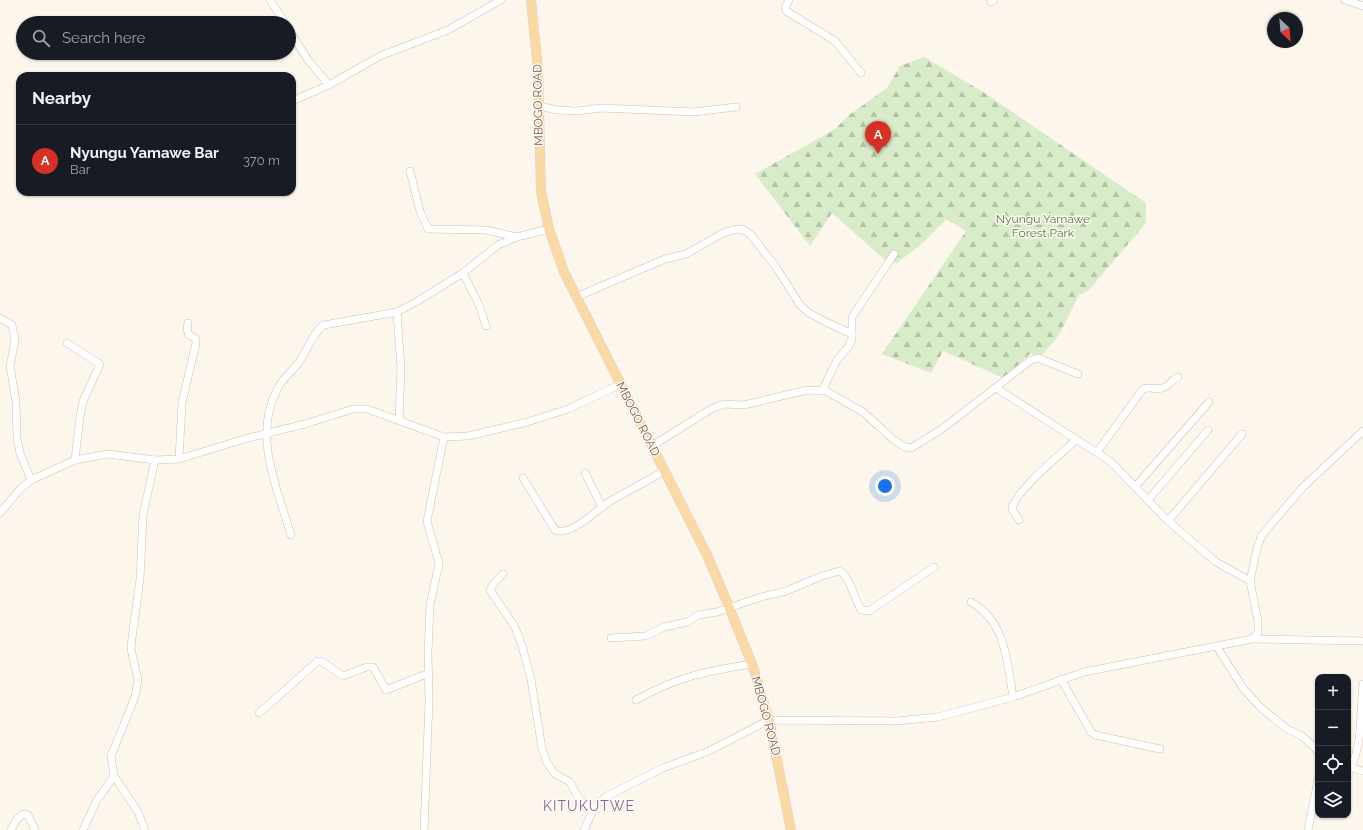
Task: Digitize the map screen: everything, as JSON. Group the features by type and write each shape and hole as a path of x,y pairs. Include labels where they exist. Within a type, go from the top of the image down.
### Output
{"main road":[{"name":"MBOGO ROAD","path":"531,0 538,70 540,192 549,229 564,272 576,297 664,472 708,555 752,664 769,720 791,830"}],"street":[{"path":"270,0 280,16"},
{"path":"296,99 329,86 380,56 448,30 502,0"},
{"path":"789,0 785,8 786,11 835,41 862,73"},
{"path":"1346,0 1363,6"},
{"path":"296,41 308,60 329,86"},
{"path":"538,106 557,110 576,111 601,108 694,112 736,107"},
{"path":"410,171 420,211 428,229 486,230 517,237"},
{"path":"291,535 268,457 266,434 271,404 279,386 295,368 321,326 397,312 463,273 498,245 517,237 549,229"},
{"path":"576,297 665,259 686,254 725,232 738,229 744,230 776,267 800,305 809,313 852,334"},
{"path":"822,391 837,360 849,346 852,334 852,317 894,254"},
{"path":"463,273 479,305 486,326"},
{"path":"397,312 401,369 399,420"},
{"path":"0,318 12,325 15,332 10,366 16,402 17,438 20,453 31,480"},
{"path":"179,459 182,403 196,344 196,339 189,335 187,329 188,323"},
{"path":"67,343 100,364 84,402 80,417 75,460"},
{"path":"652,446 711,409 719,406 730,404 744,405 807,390 830,393 863,412 894,440 905,447 911,448 923,442 1035,358 1078,374"},
{"path":"1097,452 1143,389 1149,386 1161,388 1166,386 1171,380 1178,378"},
{"path":"0,513 20,489 31,480 75,460 108,454 155,460 179,459 356,408 367,409 444,437 478,435 568,409 621,384"},
{"path":"996,388 1110,461 1168,521 1216,562 1250,581"},
{"path":"1135,487 1141,478 1209,402"},
{"path":"1148,500 1208,430"},
{"path":"1252,639 1258,633 1258,621 1250,581 1257,548 1262,535 1271,522 1308,482 1363,430"},
{"path":"1168,521 1242,434"},
{"path":"424,830 429,700 428,673 430,595 439,564 427,521 444,437"},
{"path":"1019,520 1012,509 1016,499 1026,486 1076,440"},
{"path":"145,830 138,812 114,776 111,756 135,697 138,680 131,649 140,579 143,515 155,460"},
{"path":"523,478 557,531 562,531 584,521 602,507 664,472"},
{"path":"586,473 602,507"},
{"path":"611,638 639,637 664,626 687,622 698,615 717,612 761,596 786,591 822,576 840,571 846,576 856,602 861,610 869,611 934,567"},
{"path":"503,574 494,582 490,590 515,627 522,646 531,679 542,749 555,774 570,782 579,799 592,812"},
{"path":"971,602 983,609 991,619 1003,642 1013,697"},
{"path":"584,830 595,806 607,796 642,778 709,751 769,720 829,722 920,720 958,712 1013,697 1084,672 1154,657 1217,647 1252,639 1363,641"},
{"path":"1217,647 1243,688 1260,707 1287,729 1302,736 1315,748"},
{"path":"259,713 318,661 321,661 343,676 367,667 373,667 386,690 428,673"},
{"path":"636,700 674,681 693,675 752,664"},
{"path":"1061,679 1091,732 1160,749"},
{"path":"1351,765 1355,761 1362,727 1360,709 1363,684"},
{"path":"1351,768 1363,771"},
{"path":"83,830 97,800 114,776"},
{"path":"1308,830 1318,782"},
{"path":"11,830 17,819 23,814 30,817 34,830"}],"green space":[{"name":"Nyungu Yamawe Forest Park","path":"924,57 983,92 1146,203 1146,223 1089,290 1079,295 1059,335 1041,356 1030,354 1003,378 943,351 931,373 882,354 966,231 946,219 923,243 897,263 886,261 832,213 810,246 755,174 834,130 848,116 887,88 900,66"}],"place":[{"name":"Nyungu Yamawe Bar","path":"878,154"}],"district":[{"name":"KITUKUTWE","path":"589,806"}]}
